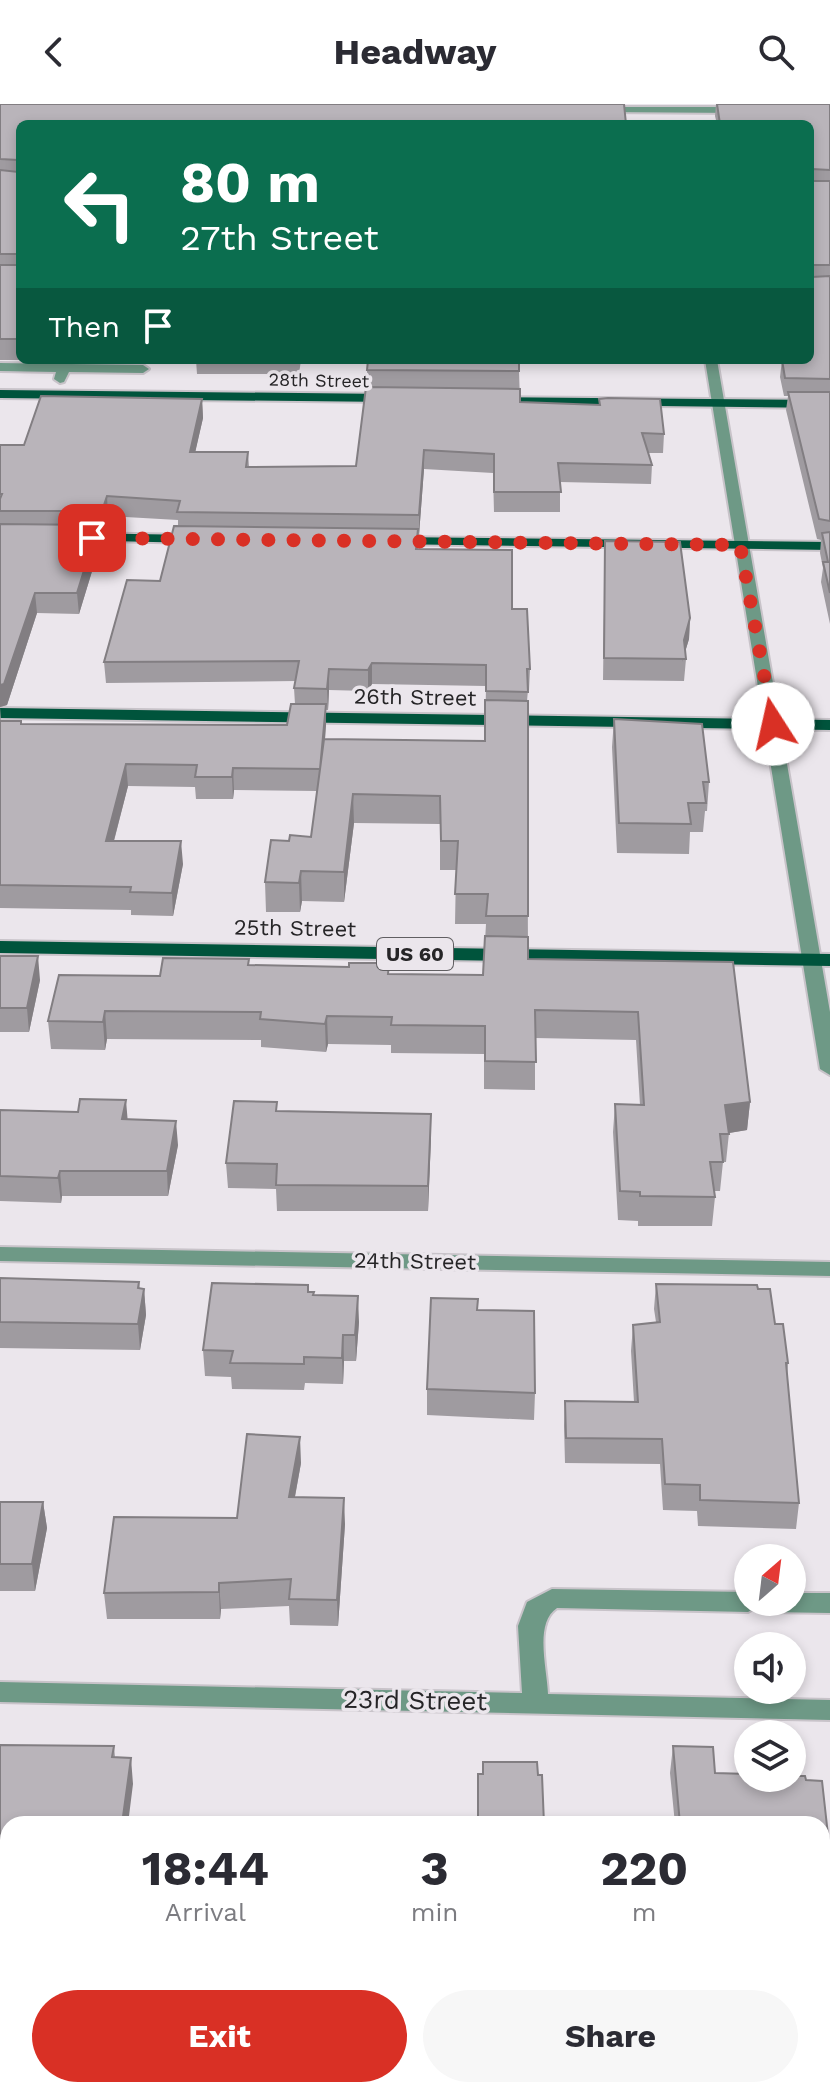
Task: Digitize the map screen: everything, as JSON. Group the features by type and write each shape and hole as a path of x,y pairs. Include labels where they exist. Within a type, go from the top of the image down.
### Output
{"main road":[{"name":"28th Street","path":"0,394 398,399"},
{"path":"475,399 830,404"},
{"path":"63,537 205,539"},
{"path":"378,541 830,546"},
{"name":"26th Street","path":"0,713 830,725"},
{"name":"25th Street","path":"0,947 821,960"}],"street":[{"path":"580,108 757,110"},
{"path":"712,364 740,545 821,960 830,1069"},
{"path":"0,367 63,369 144,365 134,395"},
{"name":"24th Street","path":"0,1254 830,1269"},
{"path":"536,1702 531,1626 536,1609 552,1598 734,1602"},
{"path":"806,1603 830,1603"},
{"name":"23rd Street","path":"0,1692 830,1710"}],"building":[{"path":"0,104 624,104 626,120 16,120 16,160 0,159"},
{"path":"717,104 830,104 830,170 814,169 814,120 719,120"},
{"path":"0,170 16,172 16,254 0,254"},
{"path":"814,181 830,181 830,265 814,265"},
{"path":"0,265 16,265 16,339 0,339"},
{"path":"830,276 830,379 785,378 783,364 814,364 814,277"},
{"path":"368,364 519,364 519,371 367,370"},
{"path":"366,387 520,389 520,402 600,405 599,399 608,398 660,399 664,434 642,433 652,465 558,463 561,492 494,492 494,454 424,450 419,515 177,512 180,501 107,496 102,511 0,511 0,445 24,445 41,396 202,399 190,452 248,452 246,467 356,466"},
{"path":"788,392 830,392 830,521 819,519"},
{"path":"0,524 98,525 77,593 35,593 4,684 0,685"},
{"path":"174,526 418,529 416,549 512,550 512,609 527,609 528,692 486,691 486,665 372,663 368,670 329,669 327,689 294,688 299,661 104,662 127,580 160,581"},
{"path":"830,532 830,593 823,562 828,562 822,533"},
{"path":"605,541 680,542 690,618 684,640 686,659 604,658"},
{"path":"485,700 528,701 528,916 486,916 488,894 455,894 458,841 441,841 440,796 353,794 344,872 301,871 299,883 265,882 271,840 289,841 290,835 311,837 324,739 485,741"},
{"path":"291,704 326,704 320,769 233,768 232,777 195,777 197,765 126,764 106,841 181,841 172,893 130,892 131,887 0,885 0,721 21,721 21,724 287,725"},
{"path":"614,719 702,724 709,782 703,782 706,803 688,803 691,824 619,823"},
{"path":"485,936 528,937 528,959 733,962 750,1102 725,1105 729,1134 720,1134 723,1162 710,1162 715,1197 640,1196 640,1192 620,1191 615,1104 644,1105 638,1012 535,1010 536,1062 485,1061 485,1026 391,1025 392,1017 327,1016 325,1024 260,1019 261,1012 105,1011 103,1022 48,1021 59,975 160,976 163,958 249,959 248,965 349,967 349,963 389,963 388,974 483,975"},
{"path":"0,956 38,956 27,1008 0,1008"},
{"path":"80,1099 126,1100 122,1119 176,1121 167,1171 60,1171 58,1178 0,1176 0,1110 78,1112"},
{"path":"234,1101 277,1102 276,1111 431,1114 428,1186 276,1185 277,1164 226,1163"},
{"path":"0,1278 139,1282 138,1288 144,1289 138,1324 0,1322"},
{"path":"212,1283 308,1285 308,1292 314,1292 313,1295 358,1296 355,1335 343,1335 342,1358 304,1357 304,1364 230,1363 233,1351 203,1350"},
{"path":"656,1284 757,1285 758,1289 770,1289 775,1324 783,1324 799,1503 700,1500 700,1485 665,1484 662,1439 566,1438 565,1401 638,1402 633,1325 660,1322"},
{"path":"431,1298 478,1299 477,1310 534,1311 535,1393 427,1389"},
{"path":"247,1434 300,1437 289,1497 344,1498 337,1600 289,1599 291,1579 219,1583 219,1592 104,1593 114,1517 237,1518"},
{"path":"0,1502 43,1502 32,1564 0,1564"},
{"path":"0,1745 114,1746 112,1757 131,1758 123,1816 0,1816"},
{"path":"673,1746 713,1747 715,1773 734,1774 734,1792 806,1792 806,1780 822,1781 826,1816 679,1816"},
{"path":"483,1762 537,1762 538,1775 542,1775 544,1816 478,1816 478,1774 483,1774"}],"route":[{"path":"92,538 740,545 773,724"}]}
